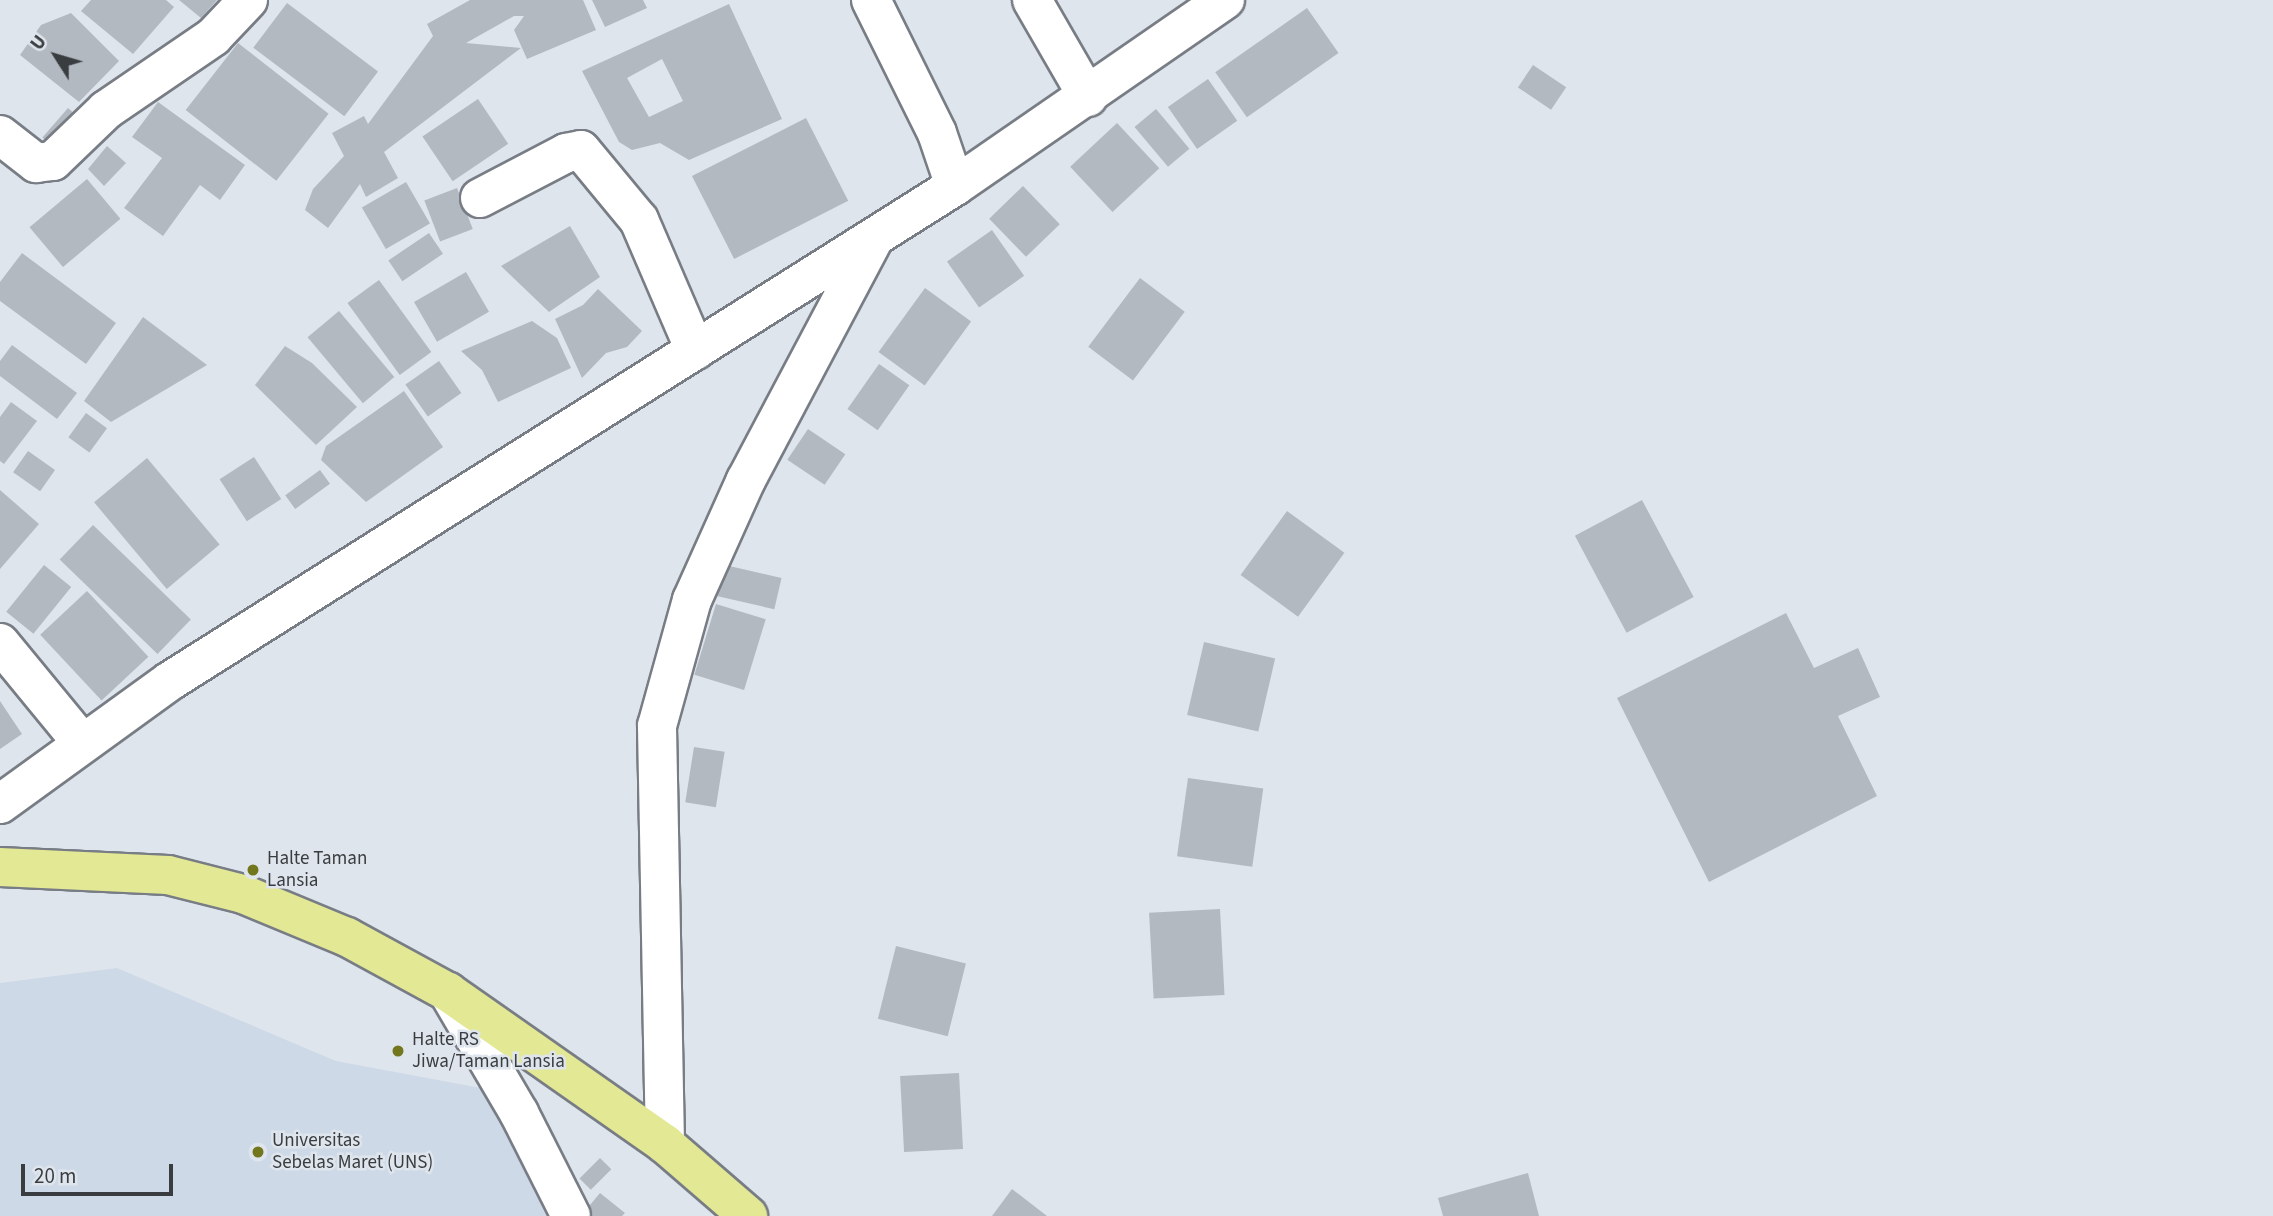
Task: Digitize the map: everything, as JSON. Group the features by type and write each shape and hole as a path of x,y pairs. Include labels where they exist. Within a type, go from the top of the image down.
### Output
{"main road":[{"path":"0,867 168,875 243,894 347,937 448,992 666,1144 748,1216"}],"street":[{"path":"0,135 36,163 53,161 106,110 213,37 248,0"},
{"path":"871,0 937,133 955,186"},
{"path":"1032,0 1088,97"},
{"path":"0,804 170,681 955,186 1088,97 1225,0"},
{"path":"480,198 561,143 581,150 594,162 639,220 695,350"},
{"path":"666,1144 657,726 692,600 746,481 875,237"},
{"path":"0,643 82,743"},
{"path":"448,992 571,1216"}],"shaded area":[{"name":"Universitas Sebelas Maret (UNS)","path":"117,968 336,1061 481,1088 552,1216 0,1216 0,983"}],"building":[{"path":"91,0 166,0 174,7 133,54 81,11"},
{"path":"179,0 217,0 201,18"},
{"path":"470,0 583,0 596,30 527,59 514,30 524,16 514,16 466,43 521,48 384,152 398,178 366,197 360,184 328,228 305,210 313,189 344,156 332,133 364,116 368,124 433,36 427,24"},
{"path":"592,0 643,0 647,8 605,27"},
{"path":"287,3 378,72 344,116 253,48"},
{"path":"729,4 782,119 689,160 660,143 632,150 619,142 582,71","holes":["662,59 683,101 649,117 627,78"]},
{"path":"1307,8 1339,53 1247,117 1215,72"},
{"path":"71,13 119,61 79,102 20,55 41,25"},
{"path":"238,43 329,114 276,181 186,110"},
{"path":"1533,65 1566,87 1551,110 1518,87"},
{"path":"1208,79 1237,121 1197,149 1168,107"},
{"path":"478,99 508,144 453,181 422,136"},
{"path":"158,102 245,165 220,200 200,185 163,236 124,208 162,158 132,137"},
{"path":"68,108 82,120 56,149 42,137"},
{"path":"1156,109 1189,149 1168,167 1135,127"},
{"path":"806,118 848,201 734,259 692,176"},
{"path":"1117,123 1159,168 1112,212 1070,167"},
{"path":"107,146 126,163 104,186 88,169"},
{"path":"87,179 120,219 63,267 30,227"},
{"path":"406,182 430,224 386,249 362,208"},
{"path":"1023,186 1060,224 1026,257 989,219"},
{"path":"457,188 473,229 440,242 424,201"},
{"path":"570,226 600,277 549,312 501,266"},
{"path":"992,230 1024,276 979,307 947,262"},
{"path":"429,233 443,254 402,281 388,260"},
{"path":"22,253 116,323 86,364 0,301 0,282"},
{"path":"466,272 489,312 437,342 414,302"},
{"path":"1140,278 1185,312 1133,380 1088,347"},
{"path":"379,280 431,352 400,375 347,303"},
{"path":"925,288 971,322 925,385 879,352"},
{"path":"598,289 642,331 627,347 606,353 582,378 555,319 583,305"},
{"path":"339,311 394,377 363,403 308,337"},
{"path":"143,317 207,365 111,422 84,401"},
{"path":"532,321 557,338 571,368 498,402 482,370 461,351"},
{"path":"12,345 77,393 57,419 0,376 0,361"},
{"path":"285,346 312,363 357,407 316,445 255,385"},
{"path":"439,361 461,393 428,416 405,385"},
{"path":"879,364 909,385 878,430 847,409"},
{"path":"404,391 443,447 366,502 321,460 326,446"},
{"path":"11,402 37,421 4,464 0,461 0,417"},
{"path":"86,413 107,428 89,453 68,437"},
{"path":"808,429 845,454 825,485 787,460"},
{"path":"28,451 55,470 40,491 13,472"},
{"path":"254,457 281,499 247,521 220,479"},
{"path":"147,458 220,545 167,589 94,502"},
{"path":"320,470 330,484 295,509 285,495"},
{"path":"0,490 39,524 0,569"},
{"path":"1642,500 1694,597 1627,633 1575,536"},
{"path":"1287,511 1344,553 1298,617 1241,575"},
{"path":"93,525 191,619 157,654 60,560"},
{"path":"44,565 71,587 33,634 6,612"},
{"path":"725,565 782,578 774,609 718,596"},
{"path":"87,591 148,657 102,700 40,635"},
{"path":"716,604 766,619 744,690 694,675"},
{"path":"1786,613 1814,668 1858,648 1880,697 1838,716 1877,796 1709,882 1617,698"},
{"path":"1204,642 1275,658 1258,731 1187,715"},
{"path":"0,701 22,734 0,749"},
{"path":"694,747 725,752 716,807 685,802"},
{"path":"1188,778 1263,789 1252,867 1177,856"},
{"path":"1220,909 1225,995 1154,999 1149,913"},
{"path":"896,946 966,963 948,1036 878,1019"},
{"path":"959,1073 963,1149 904,1152 900,1076"},
{"path":"600,1158 611,1169 591,1190 579,1179"},
{"path":"1528,1173 1539,1216 1443,1216 1438,1198"},
{"path":"1012,1189 1047,1216 992,1216"},
{"path":"600,1193 625,1213 622,1216 592,1216 585,1211"}],"place":[{"name":"Halte Taman Lansia","path":"253,870"},
{"name":"Halte RS Jiwa/Taman Lansia","path":"398,1051"},
{"name":"Universitas Sebelas Maret (UNS)","path":"258,1152"}]}
